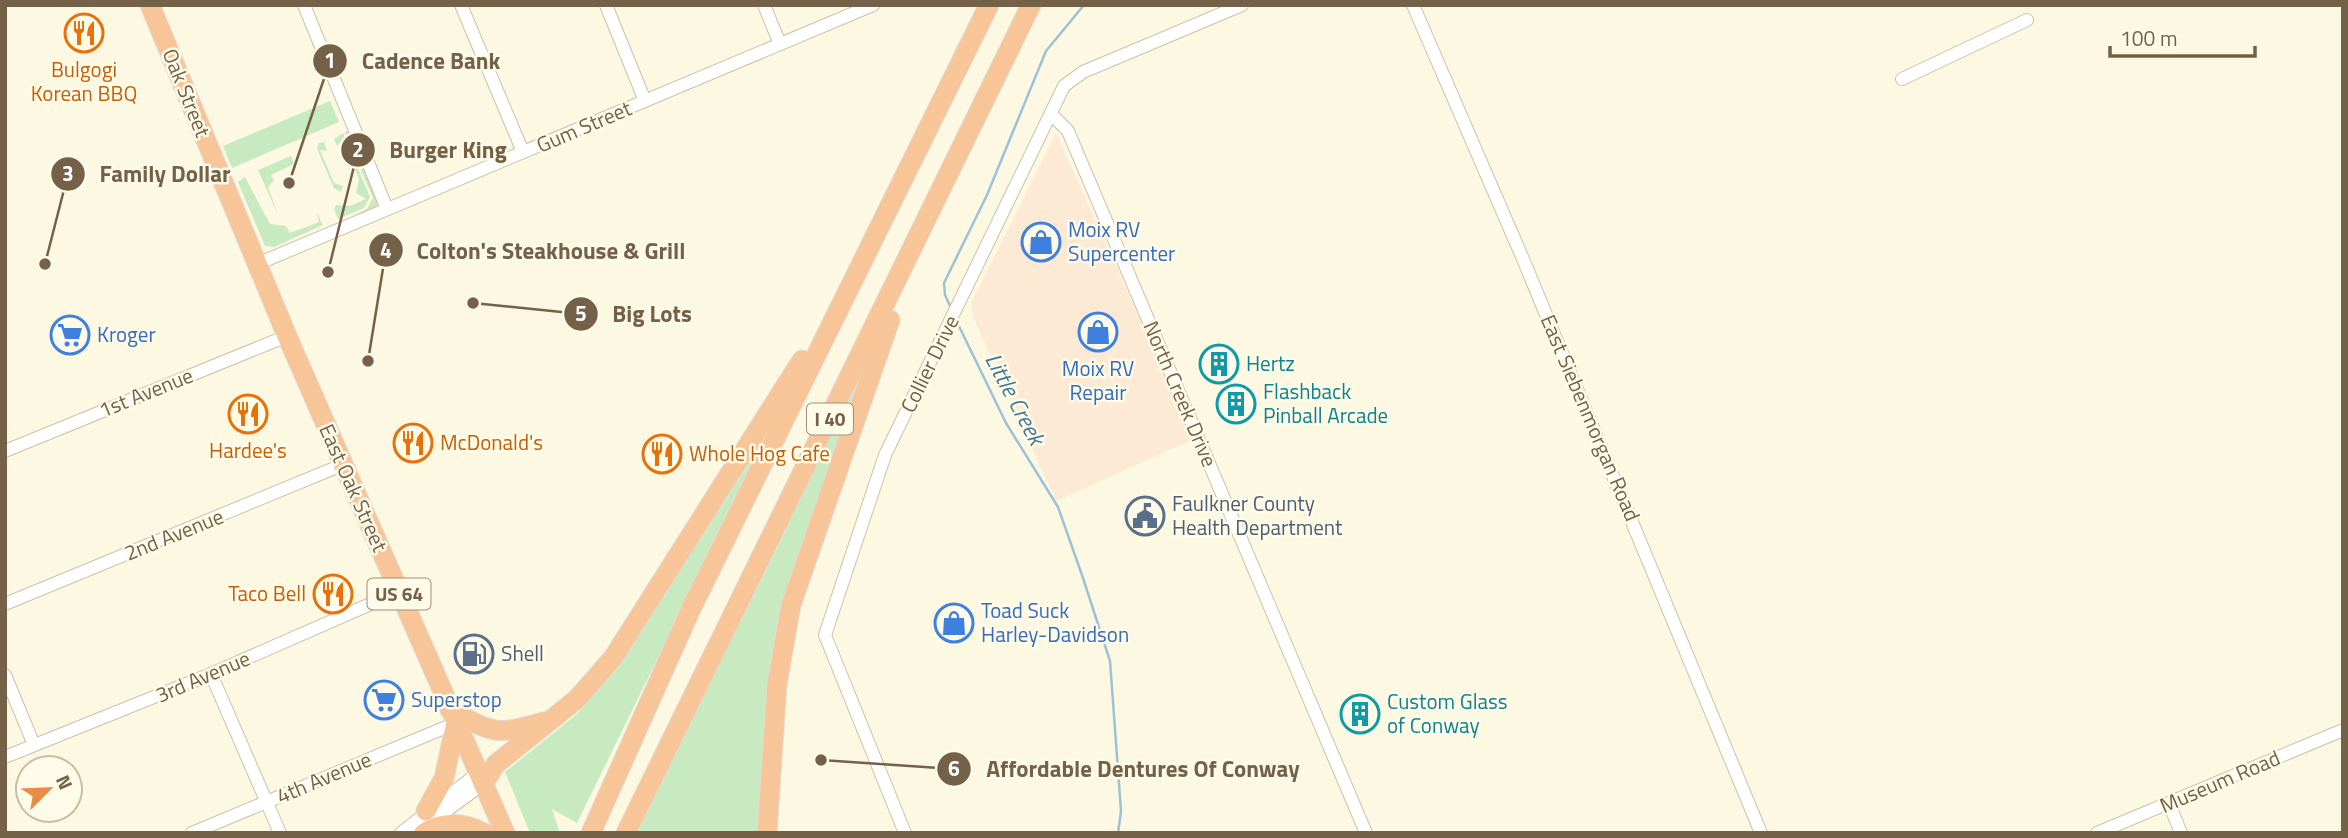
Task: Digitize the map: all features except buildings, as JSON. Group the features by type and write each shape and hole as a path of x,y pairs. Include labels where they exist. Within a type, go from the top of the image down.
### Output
{"highway":[{"name":"Oak Street","path":"149,5 286,336"},
{"name":"I 40","path":"591,832 691,609 989,5"},
{"name":"I 40","path":"626,833 1031,5"},
{"path":"767,833 777,684 791,605 919,236"},
{"path":"481,778 596,680 625,641 858,271"},
{"name":"East Oak Street","path":"286,336 505,833"},
{"path":"426,811 444,778 453,716 497,732 513,731 550,720"},
{"path":"422,833 443,824 457,823 484,833"}],"street":[{"path":"304,5 387,209"},
{"path":"461,5 523,152"},
{"path":"606,5 645,101"},
{"path":"764,5 780,44"},
{"path":"838,5 843,18"},
{"name":"Gum Street","path":"257,264 873,5"},
{"name":"Collier Drive","path":"905,833 825,635 885,455 1051,114 1072,78 1242,5"},
{"name":"East Siebenmorgan Road","path":"1413,5 1528,271 1761,833"},
{"path":"1902,79 2027,20"},
{"name":"North Creek Drive","path":"1051,114 1068,131 1366,833"},
{"name":"1st Avenue","path":"5,451 286,336"},
{"name":"2nd Avenue","path":"5,604 342,465"},
{"name":"3rd Avenue","path":"5,757 211,674 398,592"},
{"path":"211,674 280,833"},
{"path":"5,675 34,745"},
{"name":"4th Avenue","path":"192,833 267,802 453,716"},
{"name":"Museum Road","path":"2097,833 2343,730"},
{"path":"401,833 426,811 481,778"},
{"path":"422,833 428,822 481,778"},
{"path":"2169,803 2181,833"}],"shaded area":[{"name":"Moix RV Supercenter","path":"1056,133 1194,439 1056,501 973,317 971,303"}],"green space":[{"path":"330,101 339,122 232,168 223,146"},
{"path":"348,131 380,202 374,209 343,221 367,209 373,198 345,132"},
{"path":"343,133 370,197 364,208 338,219 334,209 336,205 350,206 366,199 356,193 359,179 342,140 337,146 334,139"},
{"path":"324,142 327,151 320,150 334,183 343,186 341,192 334,188 317,149 319,143"},
{"path":"291,156 294,164 271,175 274,180 268,187 278,215 258,170"},
{"path":"245,177 270,224 286,226 290,233 319,222 316,212 323,225 274,247 265,246 238,182"},
{"path":"871,353 791,575 773,649 759,833 637,833"},
{"path":"781,406 577,823 552,809 560,833 530,833 505,772 577,714 622,660"}],"waterway":[{"name":"Little Creek","path":"951,308 945,295 944,283 987,195 1046,51 1084,5"},
{"name":"Little Creek","path":"956,320 1006,423 1058,507 1110,661 1121,811 1118,833"}],"place":[{"name":"Bulgogi Korean BBQ","path":"84,33"},
{"name":"Cadence Bank","path":"289,183"},
{"name":"Moix RV Supercenter","path":"1041,242"},
{"name":"Family Dollar","path":"45,264"},
{"name":"Burger King","path":"328,272"},
{"name":"Big Lots","path":"473,303"},
{"name":"Moix RV Repair","path":"1098,332"},
{"name":"Kroger","path":"70,335"},
{"name":"Colton's Steakhouse & Grill","path":"368,361"},
{"name":"Hertz","path":"1219,364"},
{"name":"Flashback Pinball Arcade","path":"1236,404"},
{"name":"Hardee's","path":"248,414"},
{"name":"McDonald's","path":"413,443"},
{"name":"Whole Hog Cafe","path":"662,454"},
{"name":"Faulkner County Health Department","path":"1145,516"},
{"name":"Taco Bell","path":"333,594"},
{"name":"Toad Suck Harley-Davidson","path":"954,623"},
{"name":"Shell","path":"474,654"},
{"name":"Superstop","path":"384,700"},
{"name":"Custom Glass of Conway","path":"1360,714"},
{"name":"Affordable Dentures Of Conway","path":"821,760"}]}
